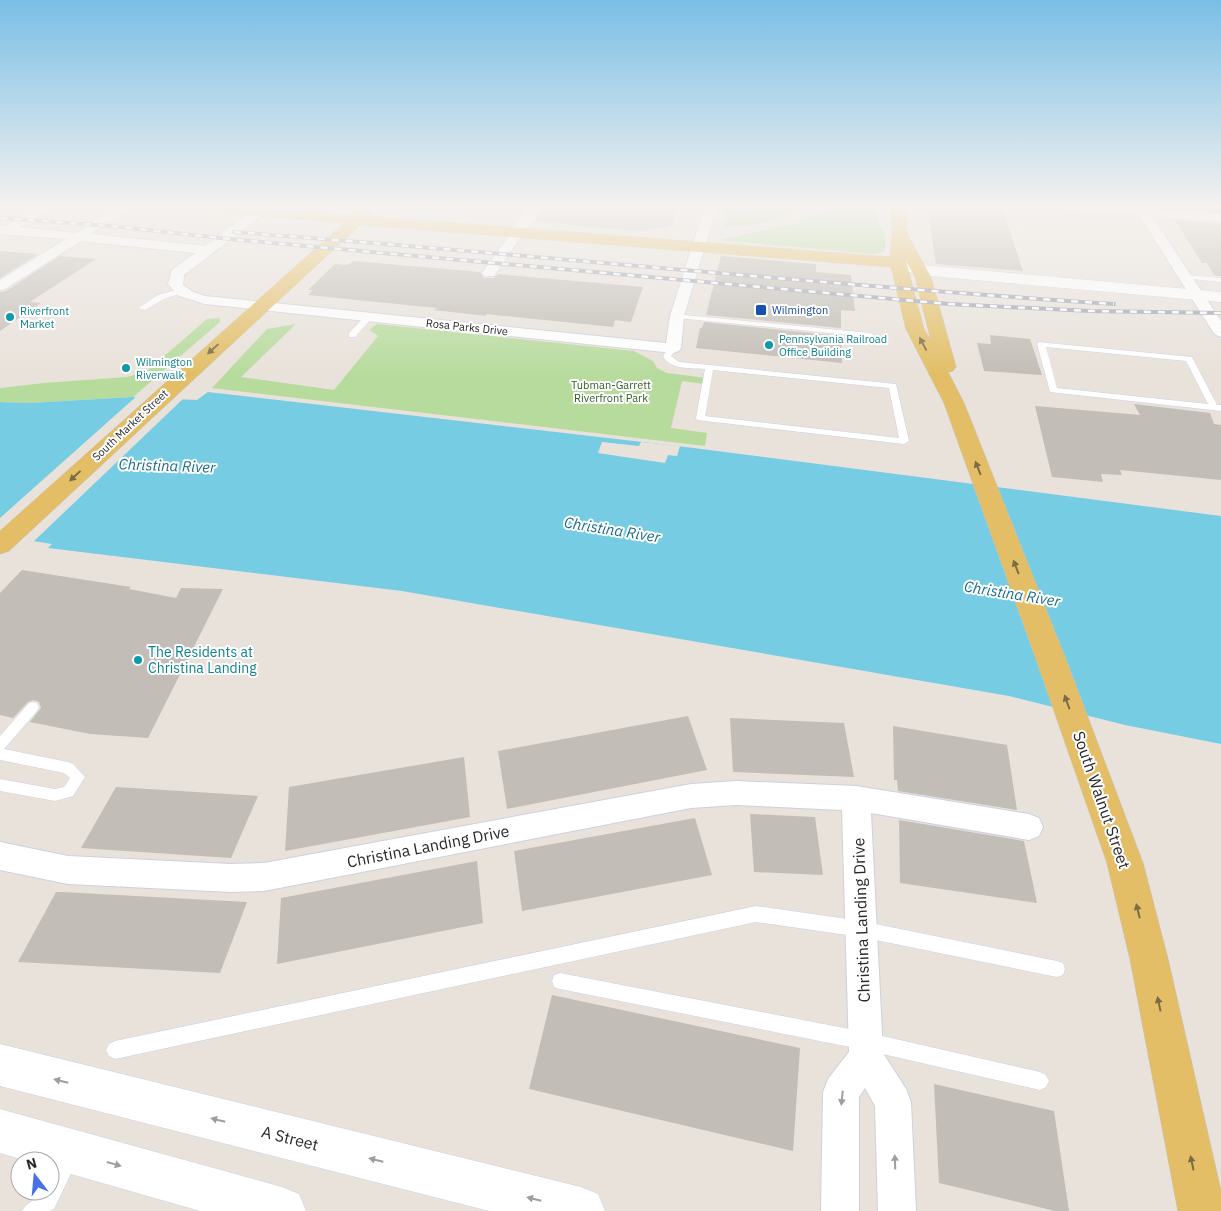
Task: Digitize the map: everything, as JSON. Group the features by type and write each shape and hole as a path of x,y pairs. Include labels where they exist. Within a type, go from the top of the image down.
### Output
{"main road":[{"name":"South Market Street","path":"0,544 309,263"},
{"path":"892,263 898,263"},
{"name":"South Walnut Street","path":"898,263 915,329 954,403 1126,863 1149,959 1202,1211"},
{"name":"South Walnut Street","path":"915,263 935,318 954,403"}],"street":[{"path":"0,286 37,263"},
{"path":"179,291 174,284 177,273 191,263"},
{"path":"489,273 497,263"},
{"path":"673,348 677,316 693,263"},
{"path":"898,263 919,270 1221,297"},
{"path":"1176,263 1221,332"},
{"name":"Rosa Parks Drive","path":"179,291 204,300 673,348"},
{"name":"Christina Landing Drive","path":"0,856 68,870 231,878 264,877 691,796 736,793 856,798 1028,827"},
{"name":"Christina Landing Drive","path":"856,798 866,1049 893,1102 897,1211"},
{"path":"840,1211 841,1092 866,1049"},
{"name":"A Street","path":"0,1065 581,1211"},
{"path":"0,1132 282,1211"}],"lane":[{"path":"1185,276 1221,280"},
{"path":"142,308 161,297 179,291"},
{"path":"677,316 870,336"},
{"path":"352,335 369,317"},
{"path":"1042,344 1188,359 1217,407 1054,390 1042,344"},
{"path":"673,348 667,356 671,362 893,386 904,441 700,418 710,367"},
{"path":"0,745 33,706"},
{"path":"0,754 68,768 78,777 68,792 55,795 0,784"},
{"path":"115,1050 756,914 861,929 1057,969"},
{"path":"560,981 866,1049 1040,1081"},
{"path":"32,1211 46,1202 73,1152"}],"green space":[{"path":"220,318 220,322 133,397 29,403 0,402 0,388 127,377 147,371 207,319"},
{"name":"Tubman-Garrett Riverfront Park","path":"296,324 241,377 334,390 378,336 369,330 377,324 634,351 653,361 657,368 667,373 706,378 704,384 682,381 671,428 707,433 705,446 212,388 267,329"}],"water":[{"name":"Christina River","path":"208,392 686,447 1221,516 1221,744 1125,725 1009,696 402,591 48,548 52,544 0,536 0,402 29,403 133,397 197,400"}],"pier":[{"path":"138,395 185,397 32,543 0,538 0,518"},
{"path":"602,442 639,446 641,442 680,446 677,456 668,455 665,463 598,453"}],"building":[{"path":"0,263 25,263 0,278"},
{"path":"50,263 91,263 30,302 41,303 0,331 0,292 6,291"},
{"path":"352,263 371,263 480,272 484,278 494,278 498,274 643,287 631,322 615,320 613,327 486,314 486,316 434,310 437,308 308,295 313,290 308,290 335,264 348,265"},
{"path":"719,263 816,264 816,272 851,275 855,311 841,310 841,328 706,315"},
{"path":"936,263 1020,263 1023,271"},
{"path":"1202,263 1221,263 1221,276 1215,276 1207,263"},
{"name":"Pennsylvania Railroad Office Building","path":"704,322 841,336 842,363 696,348 700,328 702,328"},
{"path":"990,335 1030,339 1042,375 984,371 977,343 991,344"},
{"path":"1134,404 1210,413 1214,424 1221,425 1221,480 1120,470 1122,475 1101,474 1103,482 1052,477 1035,406 1140,415"},
{"path":"22,570 131,587 129,589 176,598 181,588 223,589 148,738 90,734 30,722 41,708 39,702 33,700 28,702 13,718 0,715 0,593"},
{"path":"688,716 707,770 507,809 498,751"},
{"path":"730,718 844,723 854,777 733,772"},
{"path":"893,726 1007,745 1017,810 898,791 897,780 894,780"},
{"path":"464,757 470,817 285,851 289,787"},
{"path":"116,787 258,796 231,858 81,848"},
{"path":"750,814 815,817 823,875 754,872"},
{"path":"695,818 712,875 522,911 514,851"},
{"path":"899,820 1024,841 1037,903 900,883"},
{"path":"477,861 483,923 277,964 281,898"},
{"path":"56,892 247,902 220,973 18,962"},
{"path":"552,995 800,1048 793,1151 529,1089"},
{"path":"934,1084 1054,1111 1069,1211 1055,1211 939,1183"}],"railway":[{"path":"489,263 949,304 1090,311 1221,313"},
{"path":"599,263 894,288 1114,304"}],"place":[{"name":"Wilmington","path":"761,310"},
{"name":"Riverfront Market","path":"10,317"},
{"name":"Pennsylvania Railroad Office Building","path":"769,345"},
{"name":"Wilmington Riverwalk","path":"126,368"},
{"name":"The Residents at Christina Landing","path":"138,660"}]}
